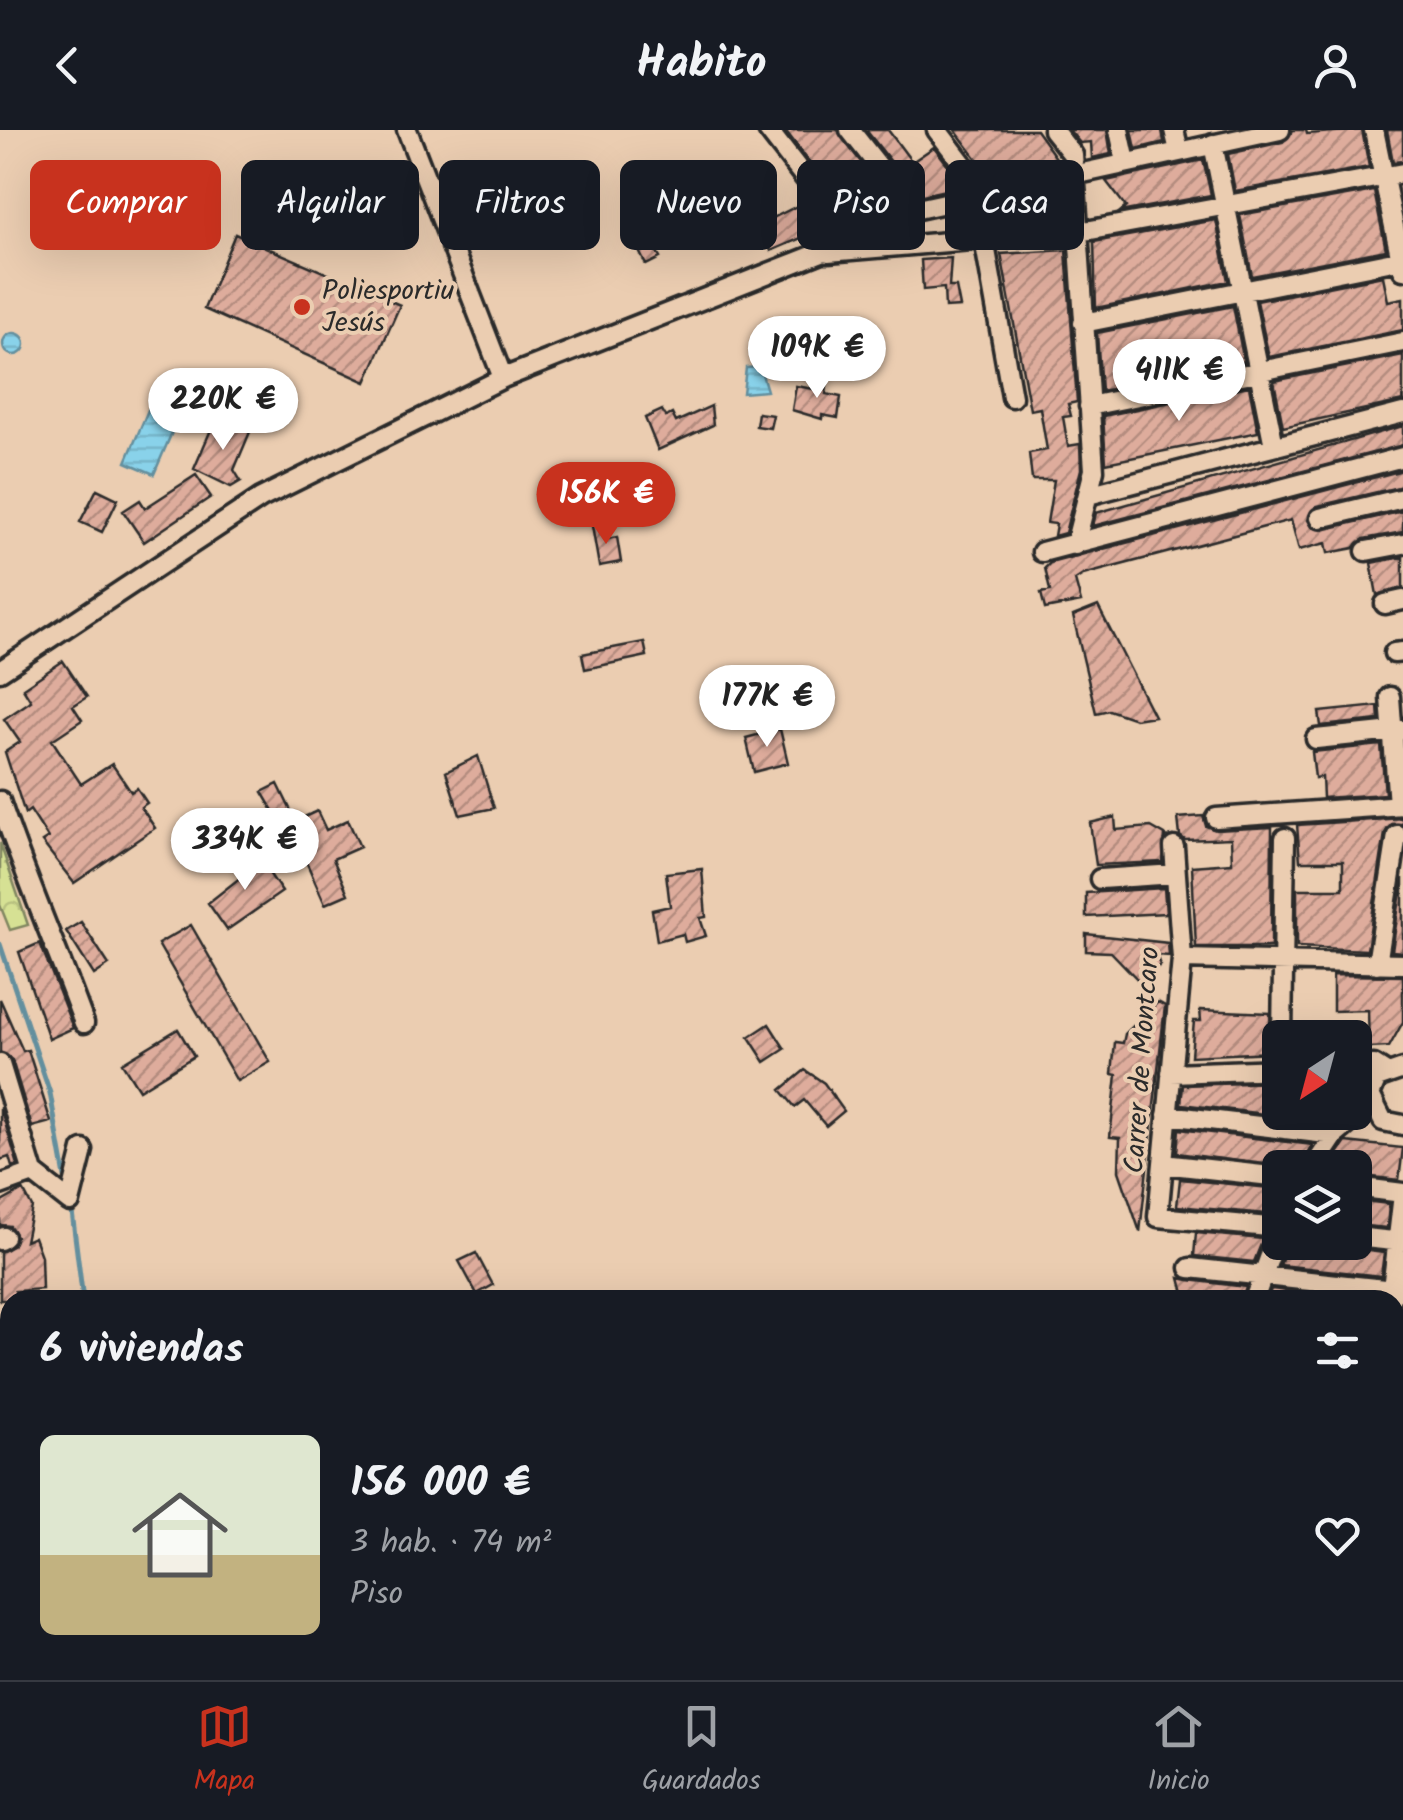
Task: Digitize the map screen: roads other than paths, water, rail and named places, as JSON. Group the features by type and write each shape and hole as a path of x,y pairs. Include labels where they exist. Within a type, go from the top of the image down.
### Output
{"street":[{"path":"407,130 503,378"},
{"path":"768,130 797,167"},
{"path":"850,130 874,160"},
{"path":"937,130 959,160"},
{"path":"1053,130 1072,160"},
{"path":"1119,130 1126,162"},
{"path":"1174,130 1179,151"},
{"path":"1084,171 1223,138 1280,130"},
{"path":"1083,323 1402,263 1394,175 1374,130"},
{"path":"1223,138 1227,205 1274,446"},
{"path":"1084,231 1394,175"},
{"path":"822,252 945,242"},
{"path":"0,672 261,498 503,378 826,250"},
{"path":"986,250 1012,396"},
{"path":"1075,545 1094,470 1077,250"},
{"path":"1089,406 1403,342"},
{"path":"1088,495 1403,413"},
{"path":"1042,552 1403,458"},
{"path":"1320,518 1403,498"},
{"path":"1366,551 1403,544"},
{"path":"1216,818 1401,805 1398,730 1390,697"},
{"path":"1316,739 1398,730"},
{"path":"0,802 30,893 48,923 84,1023"},
{"path":"1377,964 1397,835"},
{"path":"1282,1020 1284,838"},
{"name":"Carrer de Montcaro","path":"1174,848 1182,959 1158,1217 1262,1226"},
{"path":"1100,879 1176,874"},
{"path":"1182,959 1403,964"},
{"path":"0,1064 33,1172 70,1202 83,1150"},
{"path":"1372,1065 1397,1070"},
{"path":"1171,1074 1262,1070"},
{"path":"1372,1086 1397,1070"},
{"path":"1372,1106 1383,1121 1403,1125"},
{"path":"1168,1115 1335,1135"},
{"path":"1325,1150 1341,1130"},
{"path":"1163,1164 1262,1175"},
{"path":"0,1185 33,1172"},
{"path":"1372,1189 1403,1194 1395,1290"},
{"path":"1372,1238 1400,1242"},
{"path":"1256,1290 1267,1260"},
{"path":"1190,1268 1365,1290"}],"water":[{"path":"14,333 22,336 22,352 14,355 6,352 3,344 6,336"},
{"path":"760,367 767,391 743,393 746,368"},
{"path":"151,403 179,416 154,474 126,462"}],"waterway":[{"path":"0,944 50,1093 67,1188"},
{"path":"71,1204 82,1290"}],"place":[{"name":"Poliesportiu Jesús","path":"302,307"}]}
